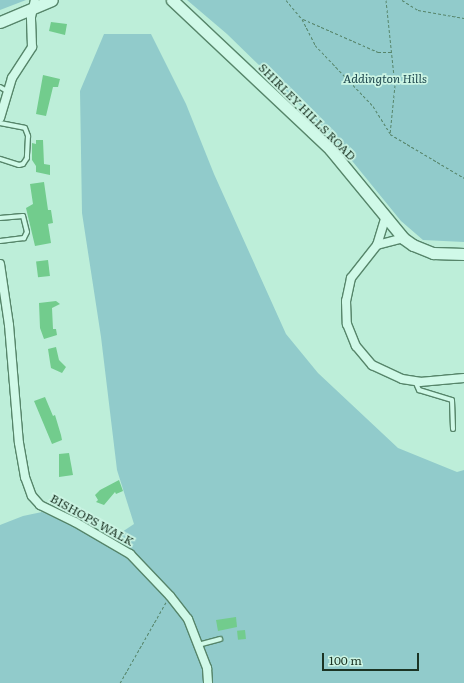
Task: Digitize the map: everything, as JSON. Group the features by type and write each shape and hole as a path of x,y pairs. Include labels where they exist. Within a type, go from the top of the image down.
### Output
{"street":[{"path":"0,22 34,3 52,0"},
{"name":"SHIRLEY HILLS ROAD","path":"172,0 330,149 385,219 403,238 413,245 432,253 464,254"},
{"path":"0,118 4,89 32,47 32,17 34,3"},
{"path":"385,219 377,245 351,278 346,301 347,324 356,346 372,365 402,379 414,381 464,378"},
{"path":"377,245 403,238"},
{"name":"BISHOPS WALK","path":"0,264 9,325 19,443 25,477 32,496 40,505 75,522 130,554 170,596 188,619 207,668 208,683"}],"lane":[{"path":"0,123 25,128 28,136 27,158 23,164 19,166 0,159"},
{"path":"0,218 23,216 27,232 24,238 0,241"},
{"path":"414,381 419,390 452,400 453,429"},
{"path":"198,645 220,639"}],"path":[{"path":"286,0 302,19 315,45 373,106 390,134 464,178"},
{"path":"386,0 395,85 390,134"},
{"path":"402,0 418,10 464,18"},
{"path":"302,19 378,52 392,52"},
{"path":"120,683 170,596"}],"green space":[{"path":"0,0 26,0 0,10"},
{"name":"Addington Hills","path":"187,0 464,0 464,242 423,240 401,221 331,135 227,34"},
{"path":"104,34 151,34 186,104 214,174 286,334 318,373 398,448 457,472 464,470 464,683 0,683 0,525 23,516 42,512 71,525 104,544 134,524 117,470 101,337 82,213 80,91"}],"building":[{"path":"51,22 67,24 65,35 49,31"},
{"path":"43,75 60,79 58,87 53,87 46,116 36,114"},
{"path":"36,140 43,140 44,164 50,165 50,175 36,172 36,166 32,160 32,143 36,144"},
{"path":"44,182 48,210 51,210 53,223 48,224 51,243 35,246 26,208 33,204 30,184"},
{"path":"48,260 50,276 38,277 36,261"},
{"path":"56,301 60,304 52,308 53,329 56,329 57,335 44,339 40,328 39,303"},
{"path":"56,347 59,360 66,367 62,373 51,368 48,349"},
{"path":"45,397 53,416 55,415 62,440 52,444 34,401"},
{"path":"69,453 73,475 59,477 59,454"},
{"path":"119,480 123,491 116,494 115,492 104,505 96,502 98,500 95,495 100,490"},
{"path":"236,617 237,627 218,631 216,620"},
{"path":"245,630 246,639 238,640 237,631"}]}
